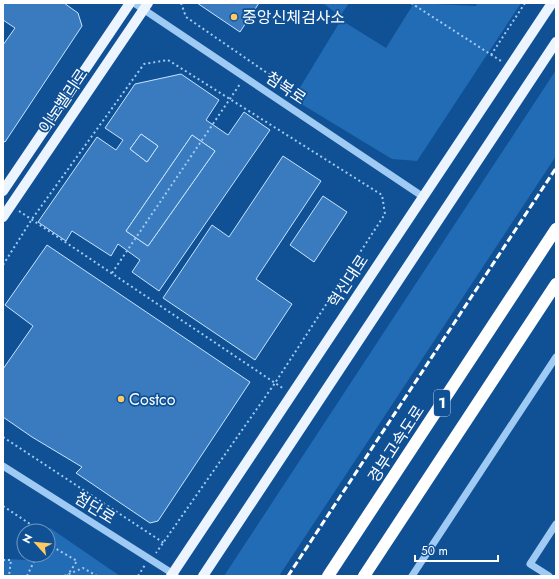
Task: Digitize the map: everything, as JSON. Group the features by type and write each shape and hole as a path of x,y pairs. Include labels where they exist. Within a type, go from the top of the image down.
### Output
{"highway":[{"name":"경부고속도로","path":"328,576 556,229"},
{"name":"1","path":"364,576 556,284"}],"main road":[{"path":"3,191 130,3"},
{"name":"혁신대로","path":"173,575 422,196 552,3"},
{"name":"이노벨리로","path":"3,217 146,6"},
{"path":"203,576 556,42"}],"street":[{"name":"첨복로","path":"134,3 146,6 244,77 422,196"},
{"path":"412,576 556,357"},
{"name":"첨단로","path":"3,466 173,575"},
{"path":"549,576 530,564 556,524"}],"path":[{"path":"181,3 186,17 286,86"},
{"path":"411,3 509,67"},
{"path":"491,54 525,3"},
{"path":"3,265 32,219 144,64 168,60 382,195 385,214 275,383 164,543 138,576"},
{"path":"112,273 244,77"},
{"path":"11,205 292,394"},
{"path":"3,437 164,543"},
{"path":"3,506 28,523"},
{"path":"56,549 77,561 68,575"},
{"path":"3,560 11,560 9,576"},
{"path":"27,576 33,563"},
{"path":"64,576 83,568 97,576"}],"shaded area":[{"path":"323,3 349,3 340,16"},
{"path":"414,3 476,6 477,3 521,3 417,161 392,159 293,99 341,20 386,48"},
{"path":"556,70 556,156 279,576 224,576"},
{"path":"56,532 120,576 3,576 3,559 16,560 16,563 56,563"}],"building":[{"path":"3,3 64,3 78,13 82,26 5,142 3,141 3,45 15,28 3,20"},
{"name":"중앙신체검사소","path":"197,3 259,3 240,32"},
{"path":"181,74 219,100 206,120 228,135 244,112 270,130 159,291 132,272 140,260 118,244 111,256 72,231 66,241 38,222 97,137 116,150 123,140 105,128 135,84","holes":["141,134 158,146 147,162 130,149","192,135 215,151 148,246 126,231"]},
{"path":"141,134 158,146 147,162 130,149"},
{"path":"192,135 215,151 148,246 126,231"},
{"path":"283,156 321,181 256,279 292,304 255,360 163,298 212,225 229,237"},
{"path":"323,196 347,212 314,262 290,245"},
{"name":"Costco","path":"47,245 250,382 158,521 150,523 76,473 82,467 32,437 3,417 3,369 33,326 5,305"}],"railway":[{"path":"288,576 556,168"}],"place":[{"name":"중앙신체검사소","path":"234,17"},
{"name":"Costco","path":"121,399"}]}
